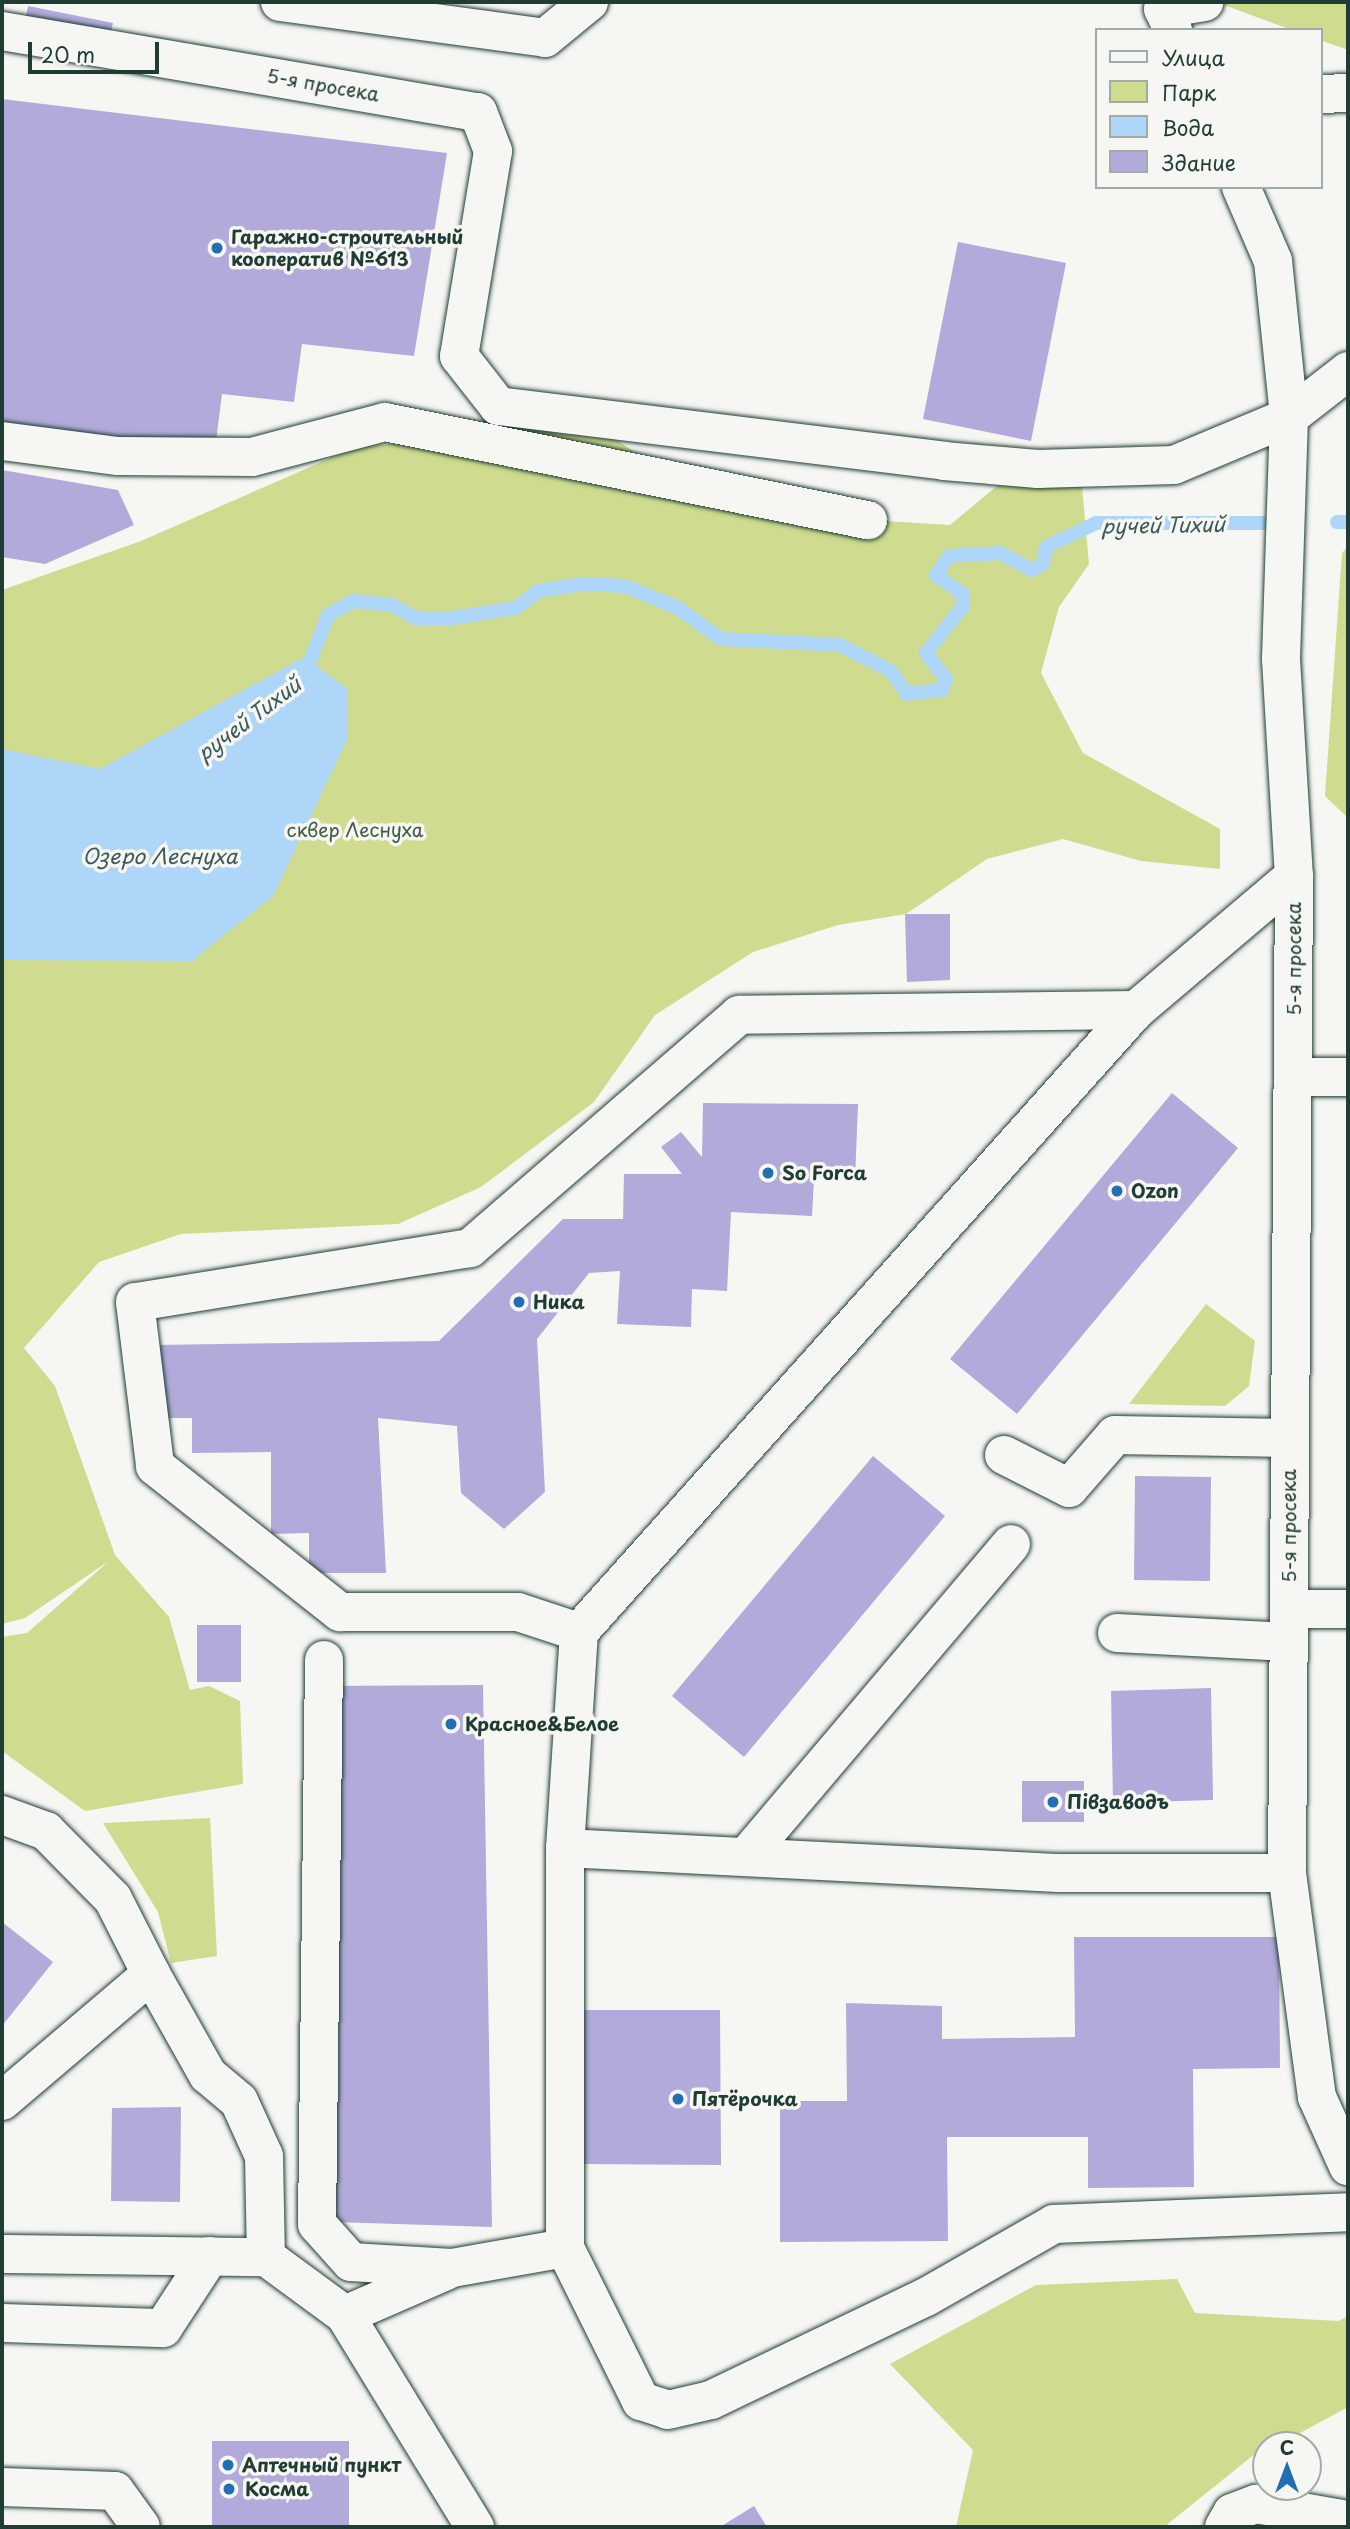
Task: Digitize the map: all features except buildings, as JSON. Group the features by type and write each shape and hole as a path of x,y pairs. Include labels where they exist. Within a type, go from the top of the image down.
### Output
{"street":[{"path":"280,2 545,38 589,2"},
{"path":"1171,28 1163,9 1204,2"},
{"name":"5-я просека","path":"2,31 478,112 493,151 459,356 498,406 1038,469 1174,465 1289,417"},
{"path":"1322,94 1348,93"},
{"name":"5-я просека","path":"1242,189 1273,261 1289,417 1281,659 1294,876 1287,1873 1317,2097 1348,2166"},
{"path":"1289,417 1348,371"},
{"path":"2,441 118,456 252,457 385,422 868,520"},
{"path":"1294,876 1136,1010 579,1632 565,1848 565,2248 642,2401 668,2410 711,2400 766,2375 926,2297 1054,2224 1348,2212"},
{"path":"579,1632 518,1612 340,1612 155,1466 135,1303 470,1248 738,1015 1136,1010"},
{"path":"1294,1077 1348,1077"},
{"path":"1004,1455 1069,1488 1115,1435 1289,1438"},
{"path":"749,1853 1011,1544"},
{"path":"1117,1633 1288,1625 1348,1609"},
{"path":"324,1660 317,2224 351,2262 452,2268 565,2248"},
{"path":"2,1815 46,1831 113,1899 151,1974 208,2075 239,2101 264,2156 266,2257"},
{"path":"565,1848 749,1853 1058,1873 1287,1873"},
{"path":"2,2101 151,1974"},
{"path":"2,2254 266,2257 345,2315 475,2527"},
{"path":"2,2323 163,2328 210,2256"},
{"path":"345,2315 452,2268"},
{"path":"2,2487 115,2491 141,2527"},
{"path":"1224,2527 1232,2513 1256,2504 1348,2520"}],"green space":[{"path":"1216,2 1348,2 1348,50 1322,41 1322,28 1287,28"},
{"name":"сквер Леснуха","path":"585,420 691,488 868,520 950,525 1003,481 1081,476 1089,564 1059,607 1041,673 1083,753 1220,829 1220,869 1141,861 1063,839 987,859 906,914 838,925 753,952 655,1015 594,1102 481,1187 398,1224 181,1234 99,1262 24,1348 55,1386 115,1555 169,1617 190,1690 209,1686 240,1701 243,1784 85,1811 2,1751 2,1637 27,1633 109,1561 25,1618 2,1624 2,590 141,541 358,446 493,438"},
{"path":"1348,546 1348,818 1325,796 1342,553"},
{"path":"1206,1304 1255,1341 1249,1386 1225,1406 1129,1404"},
{"path":"210,1818 217,1956 171,1963 158,1912 103,1823"},
{"path":"1177,2279 1195,2313 1338,2321 1348,2316 1348,2407 1304,2431 1252,2431 1252,2456 1164,2527 956,2527 973,2450 890,2364 1036,2285"}],"water":[{"name":"Озеро Леснуха","path":"304,657 347,688 348,738 273,896 192,961 2,960 2,749 100,769"}],"waterway":[{"name":"ручей Тихий","path":"1337,522 1348,522"},
{"name":"ручей Тихий","path":"304,676 328,615 353,601 392,605 415,618 452,618 516,608 538,591 581,584 625,586 678,608 721,639 840,645 891,671 907,694 942,690 946,679 926,653 963,606 963,594 936,575 949,556 1000,553 1032,570 1043,564 1046,547 1096,523 1264,523"}],"place":[{"name":"Гаражно-строительный кооператив №613","path":"217,248"},
{"name":"So Forca","path":"768,1173"},
{"name":"Ozon","path":"1117,1191"},
{"name":"Ника","path":"519,1302"},
{"name":"Красное&Белое","path":"451,1724"},
{"name":"Пiвзаводъ","path":"1053,1802"},
{"name":"Пятёрочка","path":"678,2099"},
{"name":"Аптечный пункт","path":"228,2465"},
{"name":"Косма","path":"229,2489"}]}
